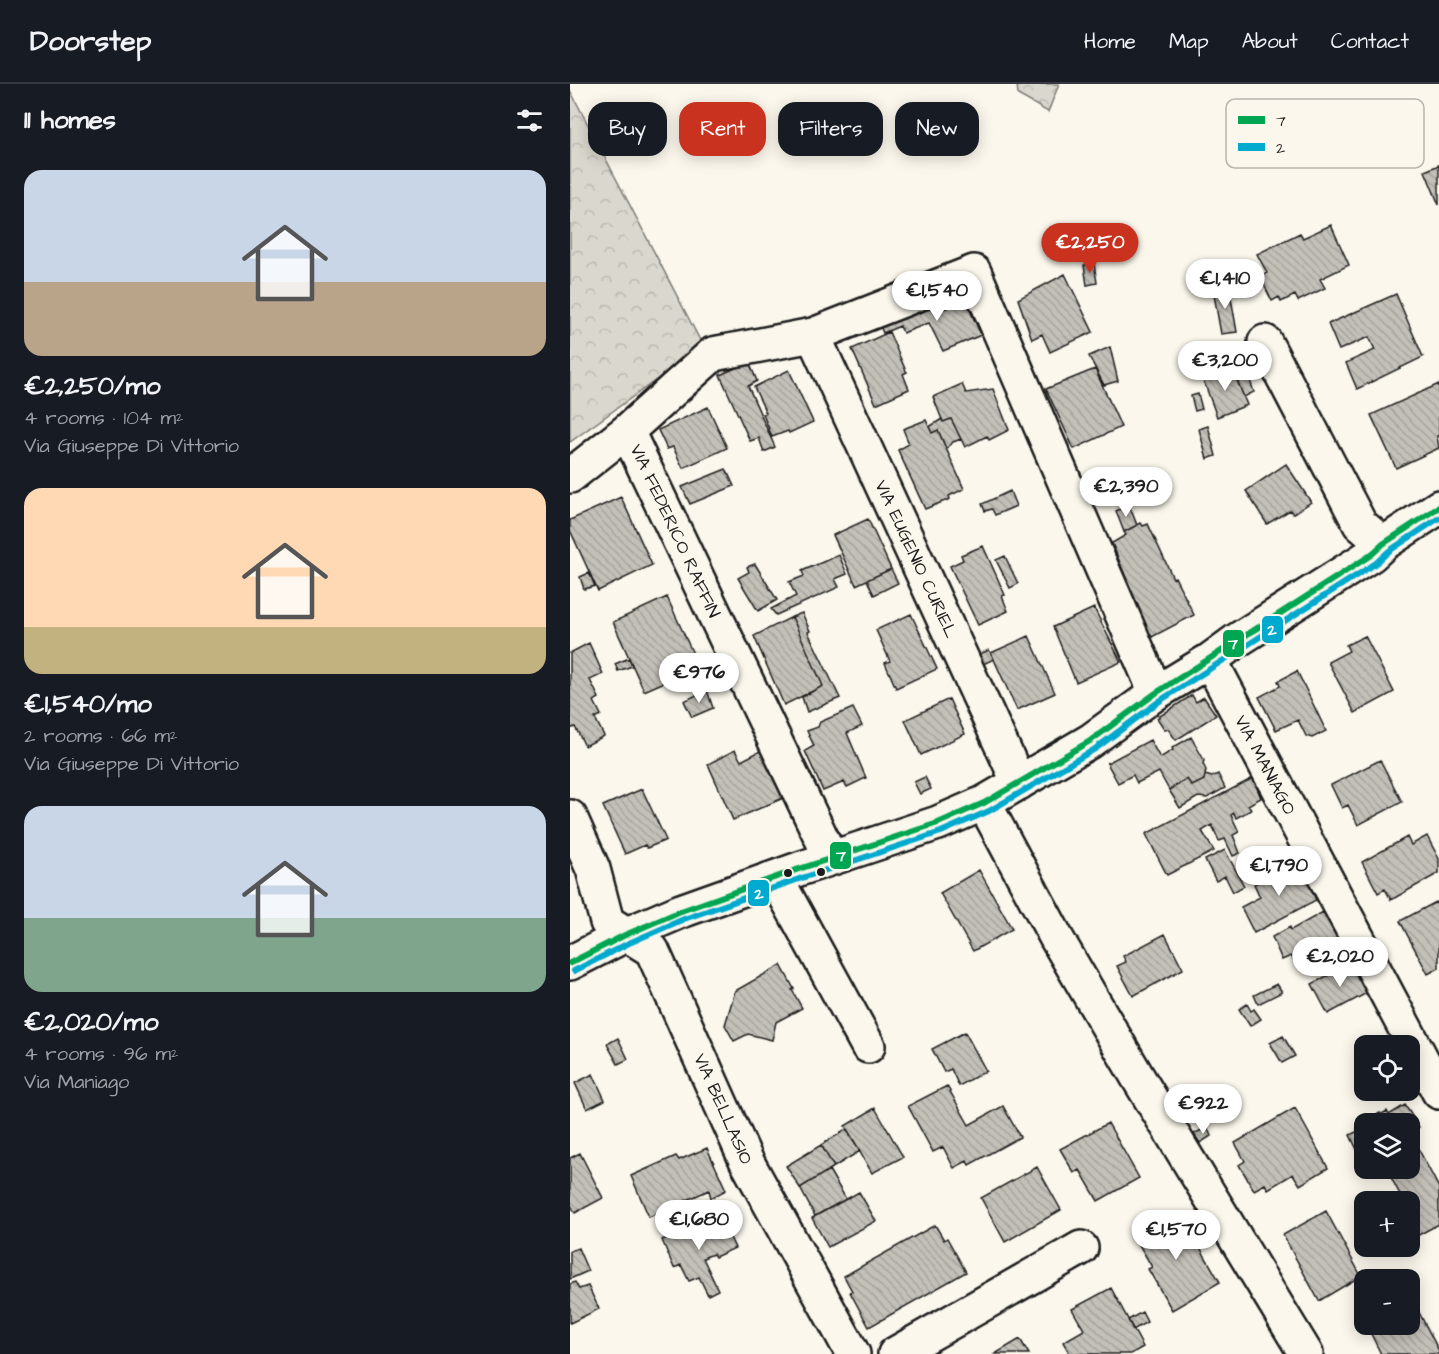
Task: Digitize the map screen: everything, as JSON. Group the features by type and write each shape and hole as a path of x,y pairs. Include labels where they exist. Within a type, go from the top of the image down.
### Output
{"street":[{"path":"570,476 627,431 713,354 813,335 974,272 1156,693"},
{"name":"VIA EUGENIO CURIEL","path":"813,335 1019,783"},
{"path":"1266,342 1360,524 1383,544"},
{"name":"VIA FEDERICO RAFFIN","path":"627,431 831,858"},
{"path":"570,963 625,935 681,911 938,823 984,803 1090,741 1156,693 1371,555 1383,544 1439,507"},
{"name":"VIA MANIAGO","path":"1210,660 1439,1092"},
{"path":"984,803 1057,939 1305,1354"},
{"name":"VIA BELLASIO","path":"570,817 593,869 607,922 652,950 746,1160 853,1354"},
{"path":"776,878 868,1046"},
{"path":"895,1354 1082,1248"}],"green space":[{"path":"1017,84 1059,84 1048,112 1018,95"},
{"path":"570,90 588,125 588,156 604,156 703,346 570,442"}],"building":[{"path":"1439,165 1439,205 1425,171"},
{"path":"1331,225 1349,265 1320,279 1325,288 1298,301 1295,295 1281,302 1279,297 1272,301 1260,277 1267,273 1257,254 1300,233 1303,238"},
{"path":"1094,263 1097,283 1087,285 1084,265"},
{"path":"1065,274 1093,332 1050,352 1042,334 1032,339 1018,299"},
{"path":"1229,286 1237,332 1221,334 1213,289"},
{"path":"1396,294 1423,357 1357,389 1346,363 1375,350 1369,337 1339,350 1328,324"},
{"path":"938,296 944,309 965,299 981,335 943,351 929,323 903,333 900,326 883,333 878,321"},
{"path":"889,332 907,372 903,374 909,389 876,404 852,349"},
{"path":"1110,347 1118,381 1104,385 1089,356"},
{"path":"749,362 757,381 748,386 775,447 764,452 759,438 750,441 720,375"},
{"path":"1244,364 1254,392 1244,397 1232,368"},
{"path":"1232,368 1247,405 1217,417 1203,379"},
{"path":"1095,369 1121,427 1074,449 1046,389"},
{"path":"789,370 813,422 789,433 788,431 772,437 763,414 766,413 754,387"},
{"path":"962,384 966,393 993,389 1009,430 989,440 987,436 965,447 951,419 943,422 933,397"},
{"path":"1439,384 1439,435 1437,436 1439,448 1396,468 1371,415"},
{"path":"1198,394 1202,409 1195,411 1191,396"},
{"path":"708,407 727,448 683,468 673,447 667,449 658,430"},
{"path":"942,419 943,422 951,419 961,439 953,442 946,449 938,430 932,433 929,427"},
{"path":"926,420 932,433 938,430 964,489 949,496 950,499 925,509 898,450 909,444 903,429"},
{"path":"1208,426 1216,456 1207,459 1199,429"},
{"path":"1286,464 1311,502 1293,514 1290,510 1267,524 1246,491"},
{"path":"726,469 734,486 690,504 682,487"},
{"path":"1132,473 1136,482 1125,486 1121,477"},
{"path":"1010,491 1016,506 995,515 992,509 985,511 982,504"},
{"path":"621,497 652,565 598,591 570,530 570,520"},
{"path":"1129,505 1137,525 1124,532 1116,511"},
{"path":"868,519 891,569 856,585 833,535"},
{"path":"1141,523 1143,526 1148,524 1173,578 1175,577 1194,615 1148,639 1132,608 1137,605 1112,543 1126,535 1124,532"},
{"path":"983,546 1005,595 1002,596 1008,611 978,625 950,566 963,560 961,555"},
{"path":"839,555 847,574 835,579 839,587 776,615 771,609 796,596 789,582 804,576 802,571"},
{"path":"1005,556 1018,584 1010,588 996,560"},
{"path":"755,564 777,600 758,611 738,578 749,572 747,567"},
{"path":"891,569 898,583 874,595 867,580"},
{"path":"589,573 595,586 584,589 580,577"},
{"path":"667,597 699,667 644,691 613,622"},
{"path":"1094,608 1121,662 1076,682 1053,627"},
{"path":"802,613 810,631 808,632 840,698 807,712 802,697 823,686 792,617"},
{"path":"911,614 937,669 896,688 885,663 890,661 876,630"},
{"path":"792,617 823,686 784,705 754,636"},
{"path":"1029,636 1055,693 1017,710 991,653"},
{"path":"1365,636 1394,692 1355,713 1328,662 1349,651 1346,645"},
{"path":"589,643 603,674 590,680 599,698 594,701 601,715 595,718 604,736 585,746 575,727 570,729 570,653"},
{"path":"989,650 994,659 979,666 975,656"},
{"path":"629,658 632,666 618,671 615,664"},
{"path":"1297,671 1326,731 1312,738 1306,736 1298,720 1276,730 1259,697 1280,686 1278,681"},
{"path":"707,690 713,708 692,717 684,701"},
{"path":"1192,695 1196,702 1204,697 1216,715 1176,740 1157,718"},
{"path":"949,699 965,734 921,755 905,720"},
{"path":"853,708 862,726 847,733 866,778 847,787 844,782 823,791 805,751 814,746 807,731 818,727 820,722"},
{"path":"1191,737 1204,760 1206,770 1204,780 1192,786 1187,779 1169,790 1159,772 1137,783 1133,775 1118,783 1107,763 1150,740 1160,758"},
{"path":"768,747 790,795 733,820 708,764 735,750 741,761"},
{"path":"1380,760 1402,802 1358,825 1348,805 1342,808 1331,785"},
{"path":"1218,774 1225,788 1207,798 1198,797 1180,808 1169,790 1187,779 1192,786 1204,780 1205,775 1212,777"},
{"path":"925,777 931,789 920,794 914,782"},
{"path":"1253,778 1261,798 1248,805 1251,810 1236,818 1234,813 1231,815 1239,832 1233,835 1240,853 1233,856 1225,839 1219,841 1212,825 1202,831 1214,851 1167,875 1146,834"},
{"path":"642,789 666,840 647,848 645,845 625,854 603,806"},
{"path":"1427,836 1439,859 1439,873 1391,900 1385,889 1378,893 1362,862 1407,837 1411,845"},
{"path":"1225,850 1244,886 1233,892 1225,876 1216,881 1205,860"},
{"path":"1298,861 1316,900 1254,933 1241,907 1260,897 1254,884"},
{"path":"979,870 1012,929 973,951 940,893"},
{"path":"1436,902 1439,907 1439,968 1428,974 1400,921"},
{"path":"1323,912 1338,940 1295,963 1291,956 1282,960 1272,937 1290,927 1291,930"},
{"path":"1165,934 1183,969 1133,996 1117,966 1126,962 1123,956"},
{"path":"1351,963 1367,993 1328,1014 1312,984"},
{"path":"781,965 802,1008 776,1022 772,1040 748,1034 734,1041 725,1025 735,991"},
{"path":"1277,984 1282,992 1258,1004 1254,995"},
{"path":"1247,1004 1251,1011 1254,1009 1261,1019 1250,1026 1239,1009"},
{"path":"965,1032 986,1071 959,1086 951,1069 944,1072 932,1049"},
{"path":"1283,1036 1295,1056 1282,1063 1270,1043"},
{"path":"618,1038 628,1059 618,1064 607,1044"},
{"path":"593,1074 605,1100 587,1109 575,1083"},
{"path":"947,1086 969,1125 1003,1106 1020,1137 969,1165 967,1161 954,1168 943,1147 933,1152 908,1106"},
{"path":"1405,1105 1410,1113 1392,1113"},
{"path":"875,1108 903,1157 872,1173 845,1126"},
{"path":"1295,1108 1328,1168 1300,1185 1293,1174 1268,1189 1265,1184 1254,1190 1239,1165 1245,1161 1235,1143"},
{"path":"1108,1123 1139,1178 1098,1201 1080,1170 1074,1173 1060,1149"},
{"path":"1207,1127 1211,1136 1200,1143 1194,1134"},
{"path":"847,1129 860,1151 834,1167 821,1145"},
{"path":"821,1145 834,1167 800,1188 786,1166"},
{"path":"707,1148 726,1190 711,1198 709,1190 649,1217 631,1176 676,1156 679,1160"},
{"path":"1420,1152 1439,1188 1439,1224 1420,1234 1420,1191 1398,1191 1392,1179 1420,1179"},
{"path":"580,1153 603,1198 575,1213 570,1203 570,1158"},
{"path":"1037,1167 1061,1210 1005,1242 981,1198"},
{"path":"829,1170 846,1199 815,1216 800,1188"},
{"path":"859,1192 876,1221 828,1247 812,1218"},
{"path":"1326,1211 1357,1269 1354,1269 1354,1280 1319,1301 1283,1235"},
{"path":"1172,1214 1177,1223 1184,1220 1220,1282 1172,1310 1148,1269 1152,1267 1134,1236"},
{"path":"721,1219 735,1248 715,1257 713,1254 703,1258 718,1290 708,1295 699,1277 689,1281 681,1265 674,1268 662,1240 700,1224 701,1228"},
{"path":"935,1225 944,1240 947,1238 966,1272 869,1327 844,1276"},
{"path":"578,1248 588,1271 570,1279 570,1251"},
{"path":"575,1282 579,1289 588,1286 599,1309 570,1323 570,1284"},
{"path":"1111,1288 1143,1347 1131,1354 1070,1354 1063,1342 1084,1330 1072,1309"},
{"path":"1142,1312 1147,1322 1133,1330 1128,1320"},
{"path":"1420,1314 1439,1351 1439,1354 1381,1354 1372,1335 1420,1335"},
{"path":"1020,1339 1029,1354 995,1354"}],"transit line":[{"name":"7","path":"570,963 625,935 681,911 938,823 984,803 1090,741 1156,693 1371,555 1383,544 1439,507"},
{"name":"2","path":"574,971 629,943 684,919 941,832 989,811 1095,749 1161,700 1376,563 1389,551 1439,518"}]}
